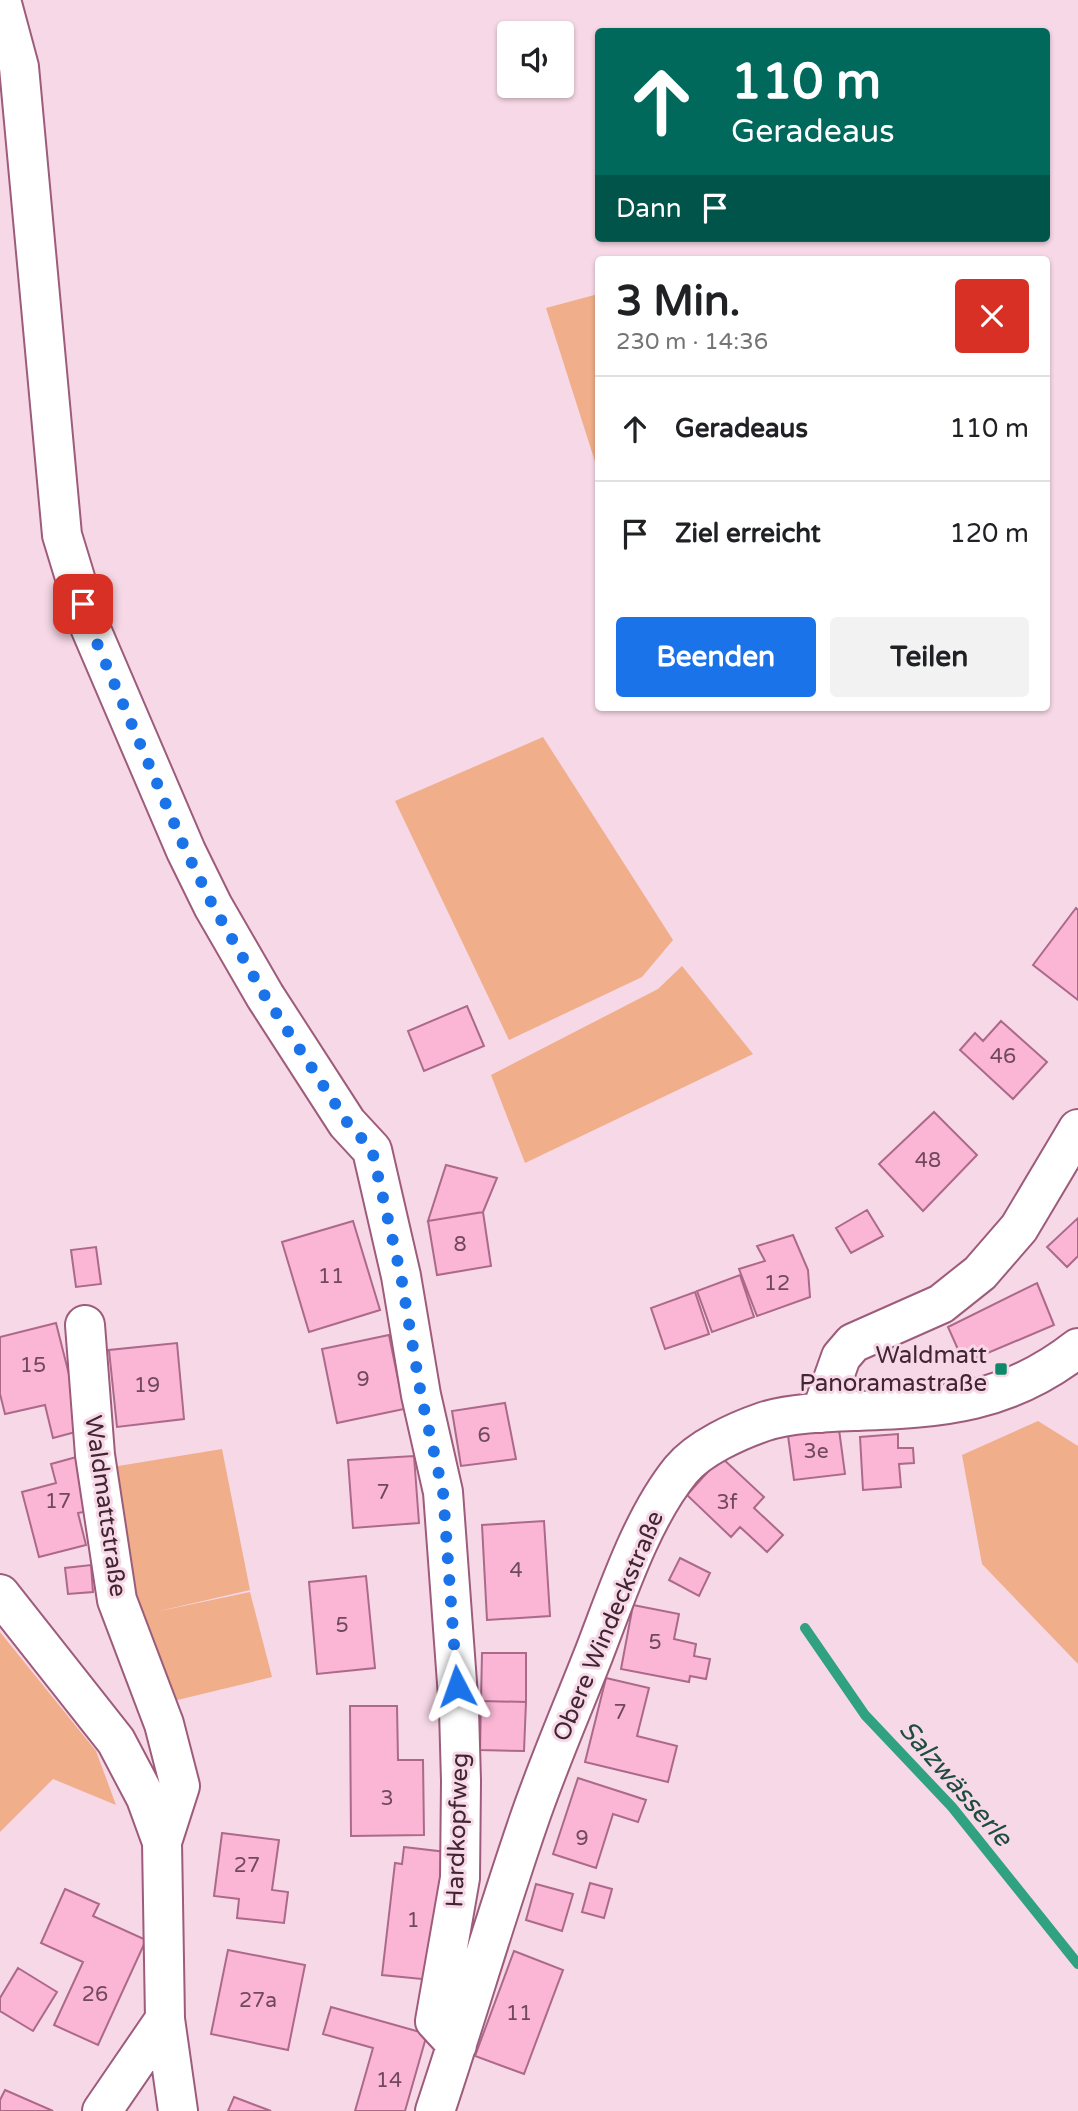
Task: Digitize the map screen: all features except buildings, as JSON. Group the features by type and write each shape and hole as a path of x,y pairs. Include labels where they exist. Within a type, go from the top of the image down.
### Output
{"street":[{"name":"Hardkopfweg","path":"1,0 19,67 62,535 90,627 186,851 213,906 265,996 340,1111 372,1150 401,1276 421,1395 443,1492 459,1710 460,1878 435,2021 457,2045"},
{"path":"821,1413 841,1357 853,1343 941,1304 980,1273 1019,1228 1078,1129"},
{"name":"Waldmattstraße","path":"85,1325 95,1455 117,1600 164,1724 180,1786 162,1842 165,2019 178,2111"},
{"name":"Obere Windeckstraße","path":"435,2111 528,1821 625,1574 655,1510 682,1468 717,1442 765,1421 821,1413 954,1405 990,1397 1016,1387 1078,1348"},
{"name":"Waldmattstraße","path":"0,1594 116,1741 146,1798 162,1842"},
{"path":"102,2111 165,2019"}],"shaded area":[{"path":"595,295 595,462 546,308"},
{"path":"543,737 673,940 642,977 509,1040 395,801"},
{"path":"682,966 753,1054 525,1163 491,1075 658,989"},
{"path":"1038,1421 1078,1446 1078,1664 982,1564 962,1455"},
{"path":"222,1449 250,1590 155,1612 250,1592 272,1677 165,1703 100,1469"},
{"path":"0,1632 96,1751 116,1805 53,1779 0,1832"}],"waterway":[{"name":"Salzwässerle","path":"805,1628 865,1715 952,1807 1078,1964"}],"place":[{"name":"Waldmatt Panoramastraße","path":"1001,1369"}],"route":[{"path":"83,604 90,627 175,826 213,906 265,996 347,1122 372,1150 401,1276 421,1395 443,1492 457,1686"}]}
